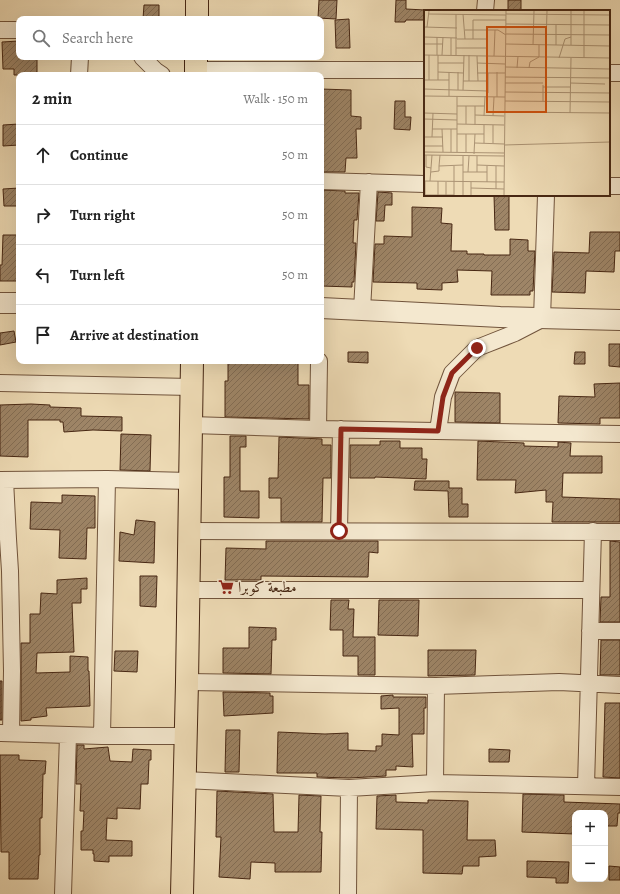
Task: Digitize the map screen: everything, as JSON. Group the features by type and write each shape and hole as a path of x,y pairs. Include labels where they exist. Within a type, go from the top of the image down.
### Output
{"highway":[{"path":"196,16 197,0"},
{"path":"182,894 189,590 192,364"}],"street":[{"path":"485,10 486,0"},
{"path":"0,30 16,30"},
{"path":"79,72 80,60"},
{"path":"145,60 158,72"},
{"path":"196,67 424,70"},
{"path":"324,181 424,184"},
{"path":"362,310 369,182"},
{"path":"542,319 546,196"},
{"path":"0,303 16,303"},
{"path":"324,308 542,319 620,320"},
{"path":"438,431 443,397 452,373 477,348 516,333 542,319"},
{"path":"318,429 319,364"},
{"path":"0,383 191,387"},
{"path":"191,426 620,434"},
{"path":"339,531 341,429"},
{"path":"102,736 107,479"},
{"path":"185,736 102,736 6,733 5,571 8,539 3,480 107,479 190,481"},
{"path":"190,530 620,532"},
{"path":"586,786 593,531"},
{"path":"189,590 591,590"},
{"path":"590,631 620,631"},
{"path":"187,682 436,686 559,682 620,685"},
{"path":"435,782 436,686"},
{"path":"63,894 68,735"},
{"path":"184,780 349,788 435,782 620,787"},
{"path":"348,894 349,788"}],"building":[{"path":"319,0 337,0 336,19 324,18 324,16 318,16"},
{"path":"396,0 406,0 406,9 425,10 424,20 406,20 405,22 395,22"},
{"path":"508,0 521,0 521,10 508,10"},
{"path":"144,5 159,5 159,16 143,16"},
{"path":"349,19 350,48 336,48 335,20"},
{"path":"16,41 16,60 37,60 37,72 16,72 16,75 14,75 14,69 3,69 2,42"},
{"path":"324,89 351,90 351,116 361,117 361,129 356,129 357,158 346,158 345,172 324,172"},
{"path":"395,101 405,101 405,117 411,117 410,130 394,129"},
{"path":"16,124 16,145 3,146 3,125"},
{"path":"16,188 16,206 4,206 3,189"},
{"path":"324,190 359,193 357,220 354,220 353,243 356,243 354,282 352,282 352,287 324,286"},
{"path":"378,192 392,193 392,205 385,205 384,221 376,221"},
{"path":"494,196 509,196 509,230 495,230"},
{"path":"412,207 442,208 441,223 452,224 451,251 467,251 467,254 510,255 510,239 528,240 528,251 535,251 533,291 530,291 530,295 491,295 492,271 457,270 458,282 442,283 442,290 417,289 417,283 373,282 375,244 384,244 384,236 412,237"},
{"path":"590,232 620,232 620,251 615,251 614,272 586,271 585,293 552,292 554,252 589,253"},
{"path":"3,235 16,235 16,281 0,281 0,265 2,265"},
{"path":"14,331 16,342 0,345 0,333"},
{"path":"609,344 620,344 620,367 609,366"},
{"path":"348,352 368,352 368,363 348,362"},
{"path":"575,352 585,352 585,364 574,364"},
{"path":"228,364 298,364 298,385 309,385 309,419 225,417 225,381 228,381"},
{"path":"620,383 620,418 600,418 600,424 558,423 559,396 595,397 594,384"},
{"path":"455,392 500,393 500,423 455,422"},
{"path":"0,405 50,405 50,407 81,408 81,416 122,417 122,431 93,430 64,432 63,422 60,422 60,420 28,420 28,457 0,456"},
{"path":"121,434 151,435 150,471 120,470"},
{"path":"230,436 246,436 246,447 240,447 240,491 259,491 259,518 224,517 224,477 230,477"},
{"path":"279,437 322,439 322,445 331,445 331,478 323,478 322,522 281,522 281,498 269,498 269,478 278,478"},
{"path":"380,441 400,441 400,448 422,448 422,459 427,459 426,479 375,477 350,478 350,445 380,445"},
{"path":"478,441 524,443 524,446 558,447 558,442 571,443 570,456 602,456 602,473 563,473 562,497 620,499 620,522 552,522 553,502 546,502 546,490 515,493 516,480 477,480"},
{"path":"415,481 449,481 449,488 462,488 462,504 468,504 468,517 449,517 448,491 414,490"},
{"path":"62,495 95,496 95,528 87,528 86,559 59,558 60,530 30,529 31,502 62,503"},
{"path":"136,520 155,522 154,563 119,561 120,532 134,535"},
{"path":"266,541 378,541 378,553 369,552 368,577 261,576 261,580 225,580 226,548 266,549"},
{"path":"610,541 620,542 620,622 600,622 601,597 610,597"},
{"path":"140,576 157,576 156,607 140,606"},
{"path":"87,578 87,589 81,589 81,603 72,603 74,652 37,653 36,673 70,672 70,656 88,657 90,706 46,708 47,716 21,721 21,643 30,643 30,614 40,614 41,593 57,594 57,580"},
{"path":"331,600 349,600 348,609 354,609 353,637 375,637 375,675 358,675 358,656 343,656 343,630 330,630"},
{"path":"379,600 419,600 418,636 378,635"},
{"path":"249,627 276,628 276,640 272,640 271,674 223,673 223,648 249,648"},
{"path":"601,640 620,640 620,675 600,675"},
{"path":"428,650 476,650 475,675 428,676"},
{"path":"115,651 138,651 137,672 114,671"},
{"path":"0,681 2,681 2,720 0,720"},
{"path":"223,692 270,693 270,696 273,696 273,713 224,716"},
{"path":"393,695 393,697 426,697 426,708 424,708 424,734 412,734 413,767 396,766 396,770 386,770 386,776 349,778 317,777 317,773 277,773 278,732 325,734 348,733 348,750 376,751 376,746 382,746 382,734 399,735 399,708 381,709 381,696"},
{"path":"605,703 620,703 620,778 603,777"},
{"path":"226,730 240,730 239,772 225,772"},
{"path":"77,745 84,745 84,749 108,747 110,761 132,762 133,749 151,750 148,784 141,784 140,809 117,808 117,819 107,818 106,840 132,841 132,856 109,856 109,862 94,861 93,850 81,850 81,831 83,831 84,811 80,811 81,784 76,784"},
{"path":"489,749 510,750 509,762 489,762"},
{"path":"0,755 19,755 19,760 46,761 45,774 43,774 42,818 40,818 40,855 38,879 9,879 9,852 1,852"},
{"path":"217,791 273,794 274,832 298,832 299,795 321,796 321,872 275,872 275,863 251,862 250,879 219,877 221,837 216,837"},
{"path":"523,794 564,795 564,802 620,804 620,813 618,813 617,826 608,826 608,810 572,810 572,834 522,832"},
{"path":"396,795 396,802 428,803 428,800 468,801 467,840 495,840 496,856 479,857 479,866 463,866 462,874 423,873 423,830 376,829 377,796"},
{"path":"527,861 569,862 568,883 556,883 556,878 527,877"},
{"path":"609,866 620,867 620,880 609,880"}],"place":[{"name":"مطبعة كوبرا","path":"226,587"}],"route":[{"path":"339,531 341,429 438,431 443,397 452,373 477,348"}]}
